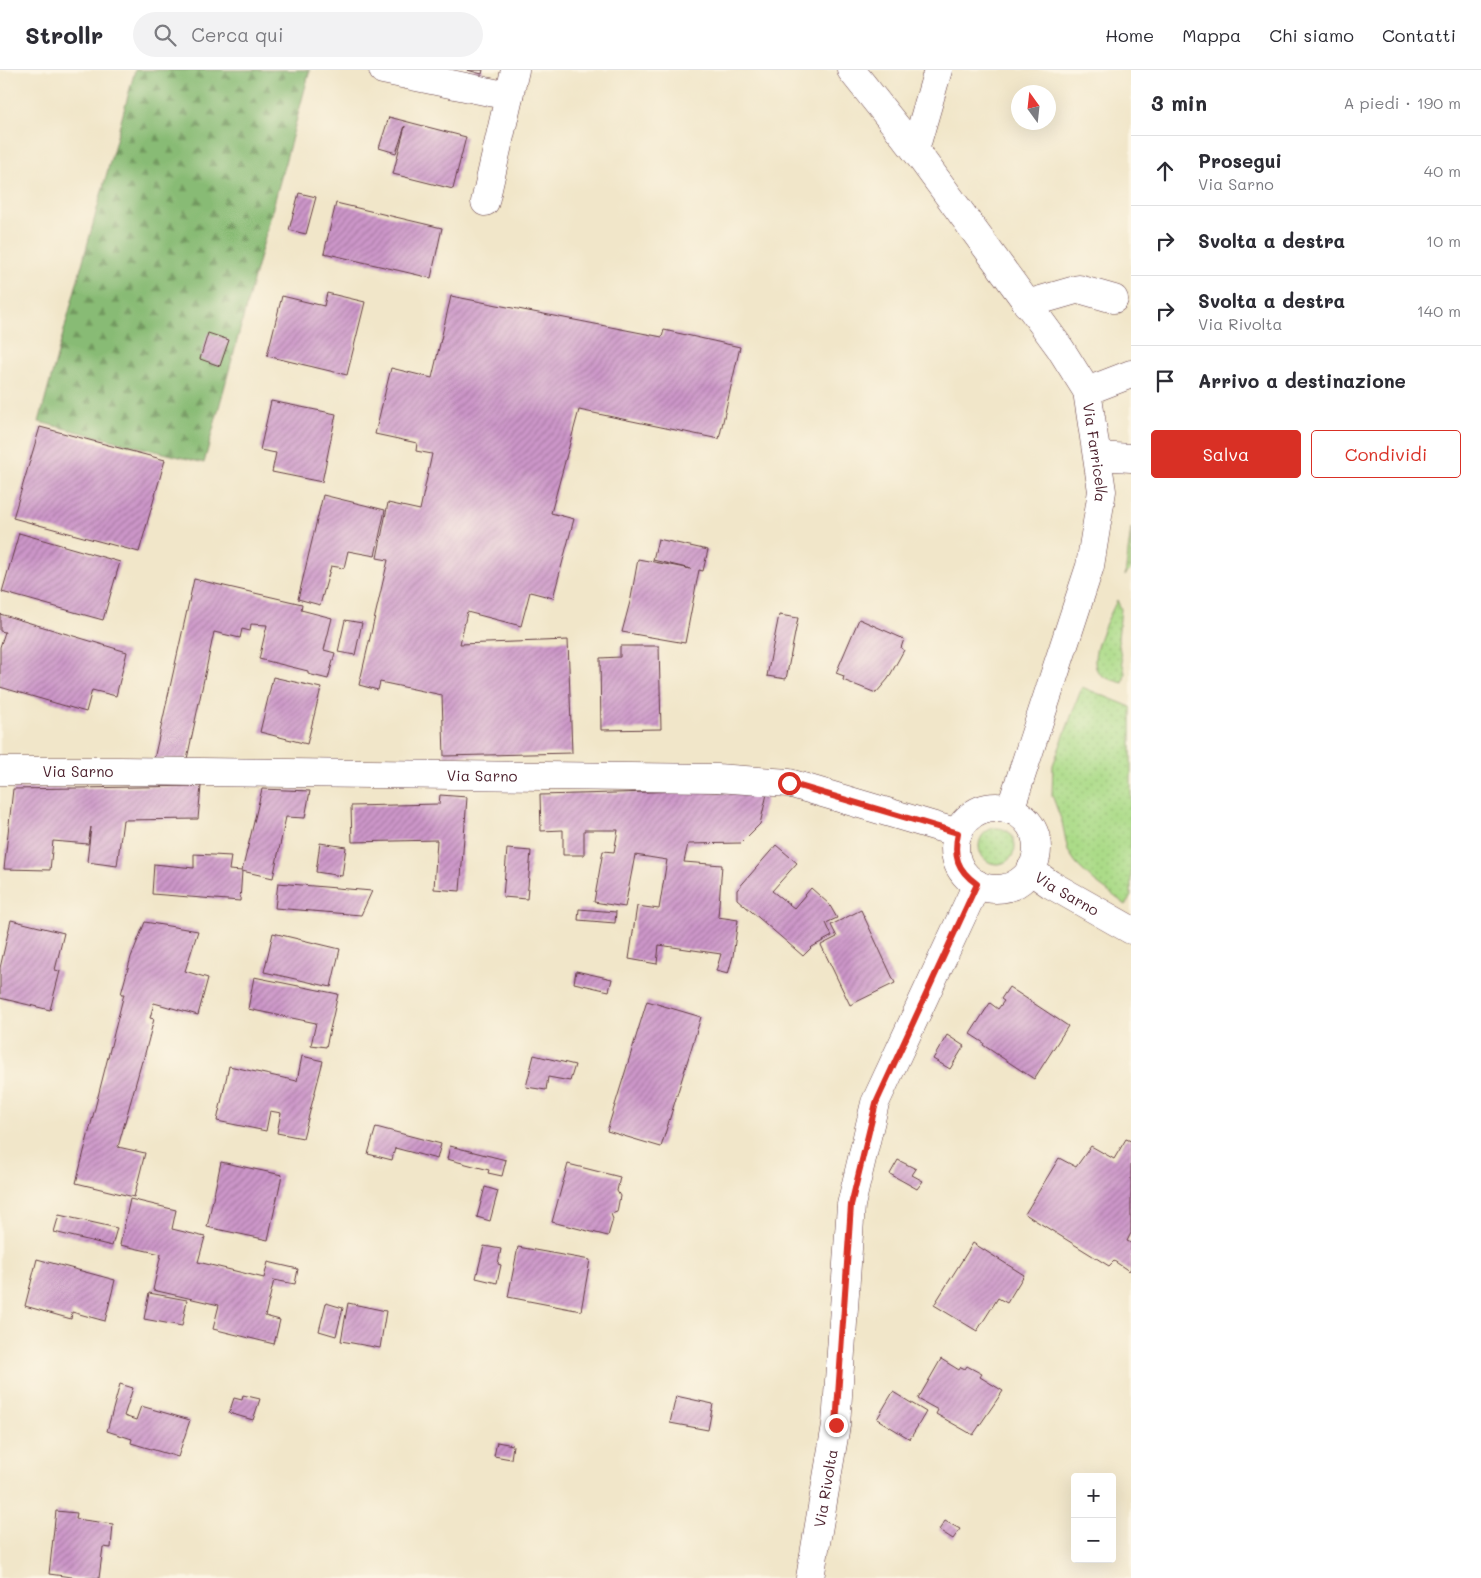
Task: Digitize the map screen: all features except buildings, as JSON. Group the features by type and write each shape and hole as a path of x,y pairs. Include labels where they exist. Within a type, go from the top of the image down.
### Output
{"street":[{"path":"383,70 509,96"},
{"path":"485,202 515,70"},
{"name":"Via Farricella","path":"851,70 915,150 1060,348 1087,391 1102,491 1090,566 1010,810"},
{"path":"915,150 938,70"},
{"path":"1027,304 1080,289 1114,299"},
{"path":"1087,391 1131,374"},
{"path":"1098,456 1131,458"},
{"name":"Via Sarno","path":"0,771 717,778 789,783 958,833"},
{"path":"998,807 1010,810 1021,815 1035,835 1037,846 1035,858 1030,870 1022,879 1012,885 988,888 977,884 967,877 960,867 955,845 958,833 964,822 973,814 985,808 998,807"},
{"name":"Via Sarno","path":"1030,870 1050,884 1131,930"},
{"name":"Via Rivolta","path":"810,1578 836,1425 851,1205 873,1112 977,884"}],"green space":[{"path":"135,70 310,70 204,463 39,422"},
{"path":"1131,528 1131,569 1125,576"},
{"path":"1117,600 1121,609 1118,639 1125,673 1123,683 1101,675 1096,669 1095,660 1096,650 1104,627"},
{"path":"1082,687 1131,707 1131,896 1126,905 1094,881 1078,866 1068,851 1062,822 1052,795 1053,765"},
{"path":"997,828 1004,829 1010,833 1014,839 1014,853 1010,859 1004,863 997,864 990,863 984,859 980,853 979,846 980,839 984,833 990,829"}],"route":[{"path":"789,783 958,833 955,845 960,867 967,877 977,884 876,1103 851,1205 836,1425"}]}
